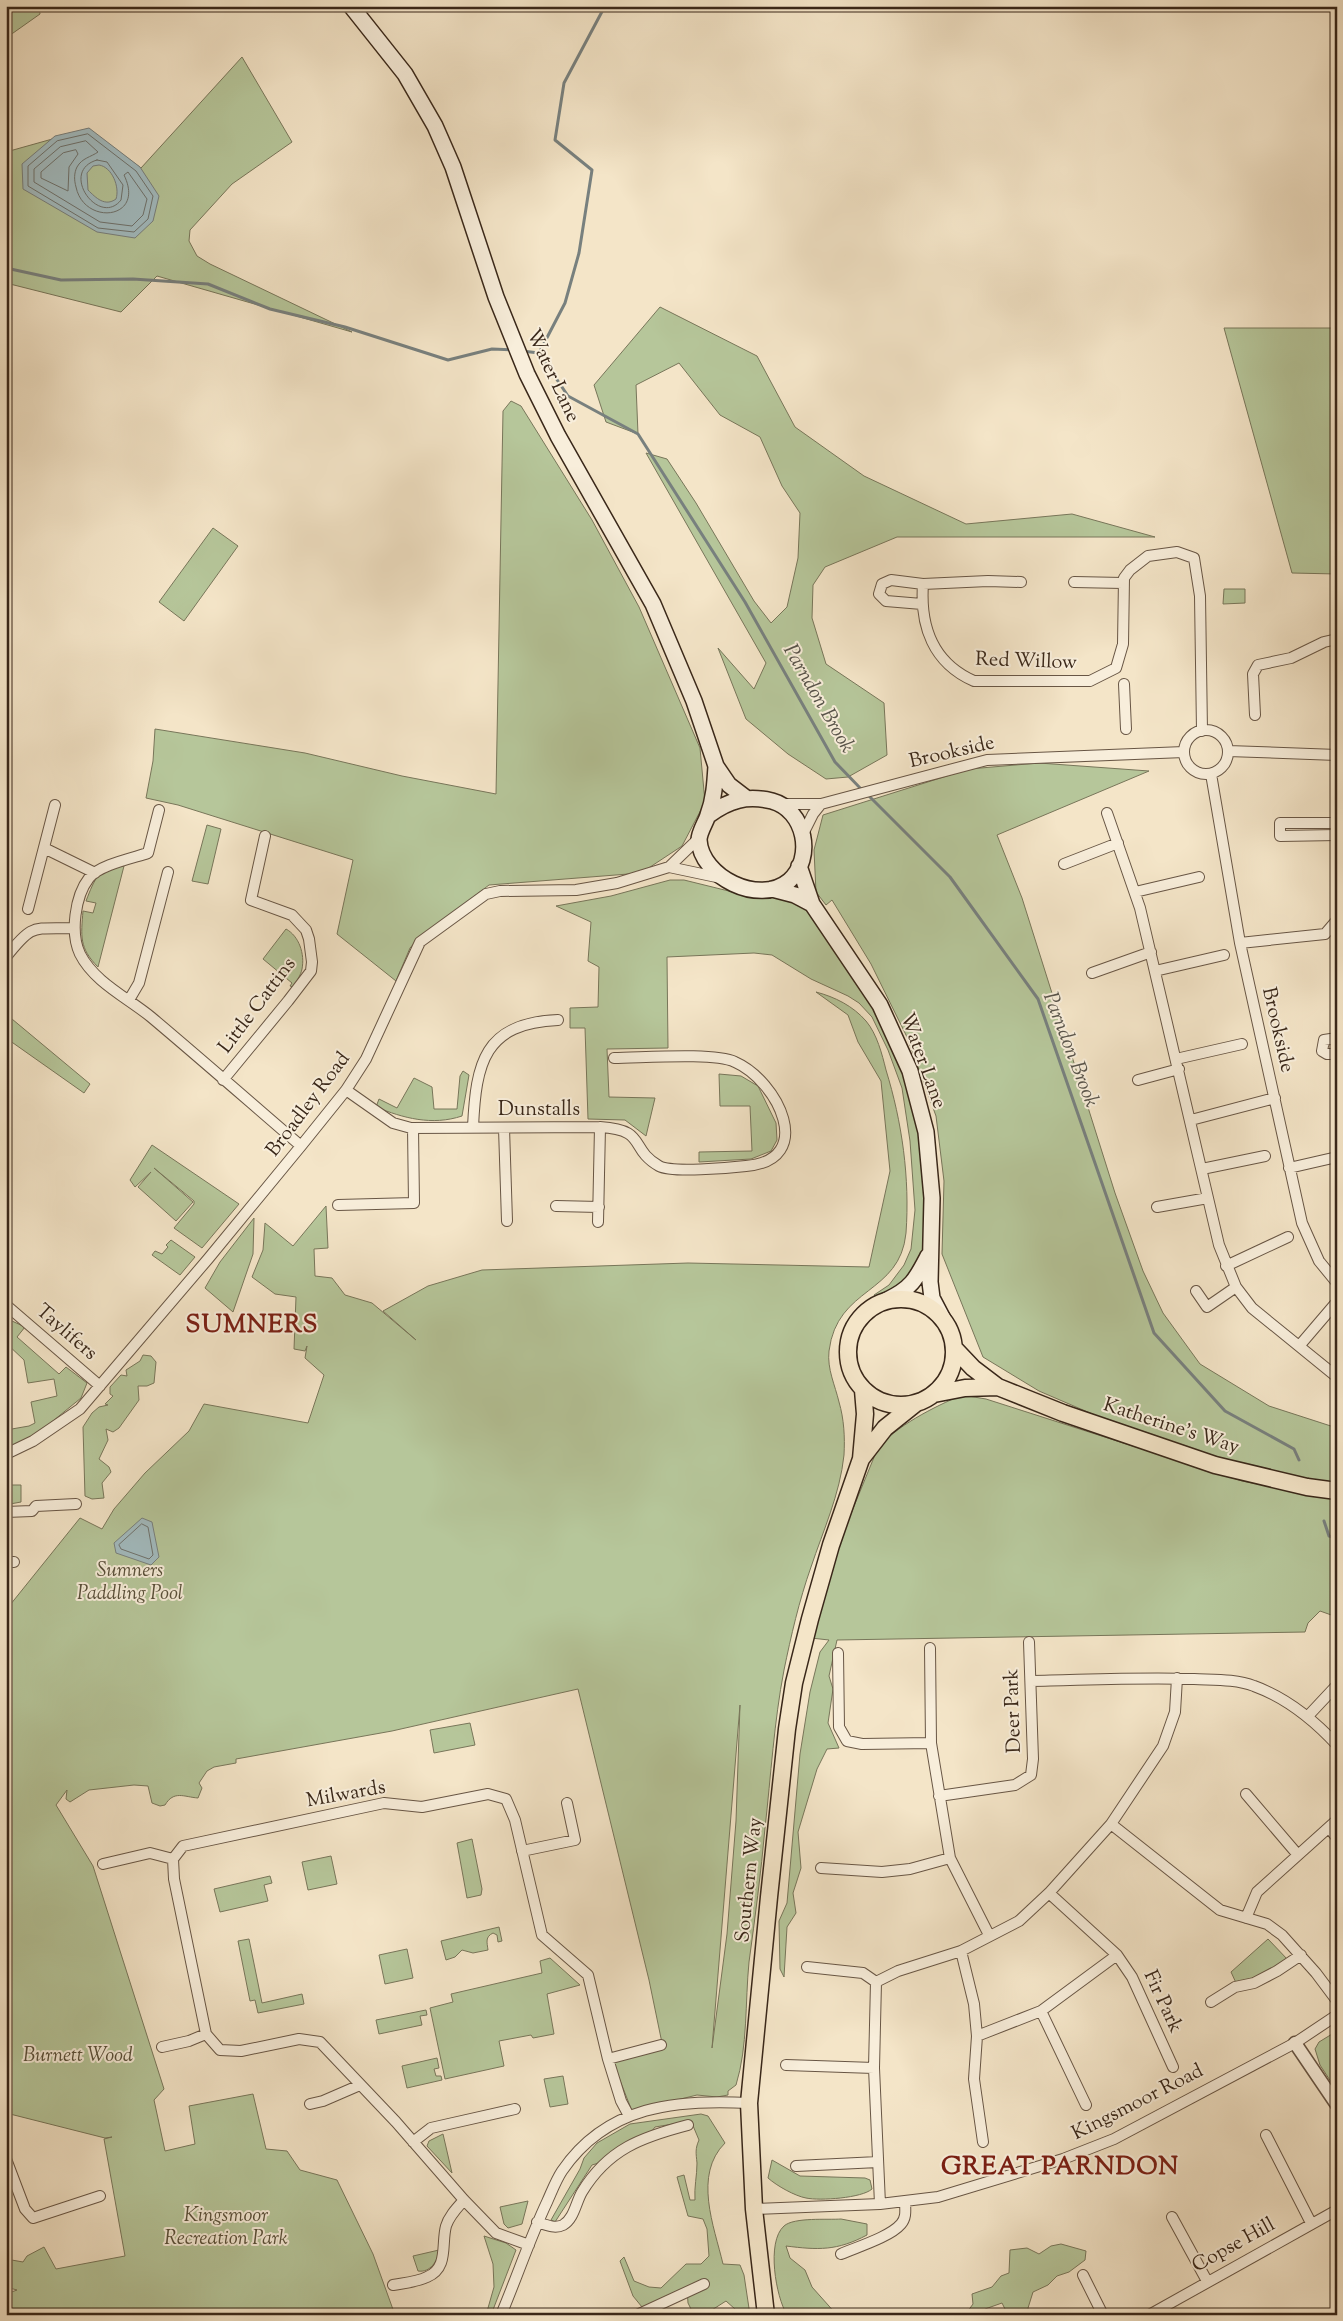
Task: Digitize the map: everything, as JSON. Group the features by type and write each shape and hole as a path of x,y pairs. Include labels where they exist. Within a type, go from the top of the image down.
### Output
{"main road":[{"name":"Water Lane","path":"352,6 405,74 435,126 453,167 519,357 558,436 652,604 690,693 716,766 729,784 746,798"},
{"name":"Water Lane","path":"709,815 716,766"},
{"path":"772,889 789,881 799,866 803,850 803,834 797,818 783,804 764,799 746,798 726,803 709,815 699,838 705,862 721,878 746,889 772,889 795,895 812,904"},
{"name":"Water Lane","path":"799,866 812,904 880,1005 910,1071 926,1132 932,1198 930,1252 932,1298 943,1318"},
{"name":"Water Lane","path":"887,1300 904,1292 914,1282 930,1252"},
{"path":"911,1299 929,1306 943,1318 952,1336 954,1348 949,1375 934,1394 915,1404 897,1406 884,1403 863,1390 850,1370 847,1352 848,1339 856,1322 864,1313 887,1300 911,1299"},
{"name":"Katherine's Way","path":"954,1348 973,1368 998,1387 1063,1414 1215,1464 1308,1487 1337,1491"},
{"name":"Katherine's Way","path":"934,1394 965,1388 998,1387"},
{"name":"Southern Way","path":"766,2315 754,2209 750,2103 784,1749 794,1683 810,1619 831,1545 861,1460 865,1414 863,1390"},
{"name":"Southern Way","path":"861,1460 885,1428 915,1404"}],"street":[{"path":"1074,582 1123,583 1130,570 1148,556 1177,552 1194,558 1200,596 1202,731"},
{"path":"922,604 886,602 879,594 882,584 891,580 923,584 988,581 1021,582"},
{"name":"Red Willow","path":"923,584 922,604 925,624 932,645 957,673 974,681 1090,681 1116,668 1123,644 1123,583"},
{"path":"1255,715 1253,674 1258,665 1291,658 1324,642 1337,639"},
{"path":"1124,684 1126,729"},
{"path":"1209,730 1222,737 1228,751 1225,763 1217,772 1211,774 1198,773 1192,770 1185,759 1184,752 1189,738 1202,731 1209,730"},
{"path":"1228,751 1337,755"},
{"name":"Brookside","path":"783,804 821,804 987,760 1184,752"},
{"name":"Brookside","path":"1211,774 1240,943 1289,1168 1309,1243 1319,1261 1337,1283"},
{"path":"803,834 813,814 821,804"},
{"path":"28,909 55,805"},
{"path":"44,848 96,873 108,866 148,853 159,810"},
{"path":"1107,813 1134,892 1151,952 1208,1198 1226,1266 1236,1287 1252,1308 1300,1345 1337,1377"},
{"path":"1337,823 1280,823 1280,836 1337,835"},
{"name":"Little Cattins","path":"223,1080 311,971 312,962 306,930 292,915 251,900 266,836"},
{"name":"Broadley Road","path":"669,867 699,838"},
{"path":"1064,864 1118,843"},
{"name":"Broadley Road","path":"6,1454 61,1424 80,1409 301,1146 346,1090 370,1052 411,958 420,942 486,894 500,891 595,888 669,867 721,878"},
{"path":"128,1000 139,983 168,872"},
{"name":"Little Cattins","path":"96,873 89,877 79,902 73,928 80,954 92,971 301,1146"},
{"path":"1134,892 1199,877"},
{"path":"1240,943 1325,934 1337,920"},
{"path":"6,957 25,933 34,929 73,928"},
{"path":"1092,973 1151,952"},
{"path":"1155,970 1224,955"},
{"path":"473,1127 475,1085 484,1056 505,1032 522,1024 558,1020"},
{"path":"1337,1038 1324,1040 1322,1051 1327,1054 1337,1054"},
{"path":"1138,1080 1178,1064 1242,1044"},
{"path":"600,1127 620,1128 634,1135 646,1156 661,1167 686,1169 749,1166 771,1159 784,1145 785,1131 782,1110 768,1088 753,1071 733,1061 705,1058 614,1058"},
{"name":"Dunstalls","path":"346,1090 394,1123 413,1128 600,1127 598,1222"},
{"path":"1191,1120 1275,1098"},
{"path":"338,1205 414,1203 413,1128"},
{"path":"504,1128 507,1221"},
{"path":"1202,1169 1265,1156"},
{"path":"1289,1168 1337,1157"},
{"path":"1157,1207 1208,1198"},
{"path":"556,1206 599,1207"},
{"path":"1226,1266 1288,1237"},
{"path":"1196,1291 1207,1307 1236,1287"},
{"path":"1300,1345 1335,1304"},
{"name":"Taylifers","path":"7,1307 100,1386"},
{"path":"6,1512 32,1511 36,1506 76,1504"},
{"name":"Deer Park","path":"939,1796 1015,1785 1031,1775 1034,1759 1029,1642"},
{"path":"930,1648 931,1743 950,1858 988,1935"},
{"path":"838,1653 840,1727 847,1741 862,1744 931,1743"},
{"path":"876,1982 898,1972 961,1951 988,1935 1019,1921 1049,1893 1110,1824 1164,1746 1175,1712 1177,1678"},
{"path":"1031,1680 1177,1678 1222,1680 1252,1685 1280,1696 1308,1716 1337,1745"},
{"path":"1308,1716 1337,1685"},
{"name":"Milwards","path":"173,1859 183,1846 384,1803 422,1807 488,1794 506,1799 515,1820 542,1935 588,1975 608,2059 621,2100 629,2116"},
{"path":"1246,1794 1298,1856"},
{"path":"522,1851 576,1840 567,1803"},
{"path":"1246,1918 1257,1892 1337,1820"},
{"path":"1110,1824 1220,1910 1267,1924 1290,1942 1337,2000"},
{"path":"1329,1828 1337,1838"},
{"path":"102,1864 150,1853 173,1859 174,1879 206,2034 220,2050 241,2051 299,2039 320,2042 496,2234 529,2245"},
{"path":"821,1868 882,1872 910,1869 950,1858"},
{"name":"Fir Park","path":"1049,1893 1118,1955 1132,1977 1173,2066"},
{"path":"961,1951 974,2004 977,2036 974,2079 983,2142"},
{"path":"1211,2002 1235,1988 1254,1983 1277,1972 1301,1954"},
{"name":"Fir Park","path":"977,2036 1041,2011 1118,1955"},
{"path":"807,1967 863,1973 876,1982"},
{"path":"876,1982 874,2068 880,2204"},
{"path":"1041,2011 1086,2105"},
{"name":"Kingsmoor Road","path":"754,2209 880,2204 938,2198 1063,2159 1114,2139 1295,2043 1337,2015"},
{"path":"162,2047 190,2041 206,2034"},
{"path":"1295,2043 1337,2105"},
{"path":"608,2059 660,2046"},
{"path":"786,2065 874,2068"},
{"path":"310,2104 323,2101 360,2085"},
{"path":"501,2315 537,2222 561,2172 595,2134 629,2116 671,2103 704,2101 750,2103"},
{"path":"413,2142 431,2128 515,2109"},
{"path":"537,2222 556,2227 563,2225 569,2221 581,2193 598,2168 630,2144 655,2134 688,2125"},
{"path":"1266,2135 1311,2223"},
{"path":"6,2159 25,2209 33,2218 100,2196"},
{"path":"796,2166 878,2162"},
{"path":"393,2285 428,2277 438,2268 445,2256 446,2227 451,2215 464,2200"},
{"path":"841,2254 884,2236 901,2224 906,2215 905,2201"},
{"name":"Copse Hill","path":"1149,2315 1337,2210"},
{"path":"1172,2217 1207,2281"},
{"path":"1083,2276 1103,2315"},
{"path":"637,2315 704,2284"}],"green space":[{"path":"6,6 39,6 40,14 6,38"},
{"path":"242,57 292,142 232,184 190,230 189,241 197,256 210,264 352,332 157,276 121,312 6,283 6,152 88,129 141,168"},
{"path":"660,307 757,356 795,427 864,476 966,524 1072,514 1155,537 897,537 825,567 813,585 812,618 826,664 884,703 887,755 848,777 826,779 788,754 746,719 718,648 754,689 766,663 646,453 667,459 696,503 754,601 771,623 787,607 798,558 800,513 782,486 760,437 720,415 679,363 636,385 638,434 606,422 594,385"},
{"path":"1224,328 1337,328 1337,574 1292,573"},
{"path":"511,401 521,406 592,520 639,607 700,748 705,802 682,846 641,873 489,885 418,939 410,948 396,981 337,934 353,860 178,805 146,798 153,761 155,729 305,753 402,776 496,794 503,411"},
{"path":"213,528 238,546 184,621 159,602"},
{"path":"1224,589 1245,589 1245,603 1223,604"},
{"path":"1039,763 1149,771 997,835 1022,898 1115,1193 1143,1271 1163,1313 1200,1364 1269,1406 1337,1428 1337,1488 1192,1457 1039,1391 983,1357 942,1254 944,1181 936,1116 907,1037 871,964 832,900 826,905 816,892 814,850 823,815 969,769"},
{"path":"207,825 221,829 208,884 192,881"},
{"path":"124,866 98,967 84,948 82,935 83,911 93,913 96,903 86,901 95,880 108,869"},
{"path":"670,880 684,880 757,898 776,896 805,905 877,1009 900,1056 917,1109 927,1198 924,1253 918,1267 893,1292 878,1301 874,1295 889,1285 904,1265 911,1249 915,1210 910,1141 902,1088 888,1050 872,1017 859,1003 848,996 811,979 772,955 754,953 667,957 668,1048 607,1049 609,1097 655,1098 646,1136 625,1120 588,1119 585,1028 570,1028 570,1008 598,1007 599,967 588,961 591,922 556,906 611,896"},
{"path":"286,929 298,941 303,957 301,971 293,987 290,986 292,983 263,959"},
{"path":"816,992 837,999 855,1011 870,1026 879,1044 892,1090 904,1150 907,1192 906,1233 901,1253 893,1268 855,1301 844,1314 834,1330 829,1351 830,1371 843,1421 844,1455 839,1484 799,1606 784,1670 773,1749 760,1879 749,1962 743,2055 736,2085 728,2091 728,2095 717,2097 697,2095 632,2111 610,2055 662,2043 649,1980 578,1689 392,1731 236,1759 236,1763 214,1767 207,1771 199,1783 202,1788 198,1798 180,1795 172,1797 165,1805 160,1806 152,1803 148,1786 134,1785 89,1790 70,1802 66,1799 67,1790 56,1805 93,1866 164,2089 154,2100 165,2151 195,2144 189,2106 253,2094 266,2149 287,2151 300,2170 337,2180 373,2254 395,2315 6,2315 6,2294 17,2290 6,2287 6,2259 23,2262 27,2256 44,2247 56,2269 125,2256 104,2139 112,2137 105,2138 6,2113 6,1610 80,1518 102,1529 114,1509 145,1473 189,1431 204,1404 308,1423 324,1375 305,1358 307,1346 305,1351 294,1349 296,1297 275,1294 252,1277 263,1250 265,1223 293,1246 326,1206 328,1248 314,1249 315,1276 332,1278 345,1295 372,1303 416,1340 383,1311 428,1286 482,1270 688,1263 869,1267 890,1171 881,1081 858,1042 848,1015","holes":["740,1705 736,1821 727,1934 712,2048"]},
{"path":"6,1014 90,1084 84,1093 6,1038"},
{"path":"463,1071 469,1075 462,1116 440,1120 418,1119 376,1107 379,1099 397,1108 414,1078 432,1087 434,1109 457,1109 460,1076"},
{"path":"719,1074 741,1076 758,1086 776,1123 777,1140 771,1151 751,1159 699,1162 699,1152 752,1151 750,1106 720,1106"},
{"path":"152,1145 239,1204 202,1248 174,1228 194,1204 194,1201 154,1168 193,1202 176,1221 138,1187 151,1172 135,1187 130,1180"},
{"path":"254,1218 253,1254 233,1312 205,1288 220,1262"},
{"path":"171,1240 195,1257 180,1275 152,1255 155,1251 162,1254 168,1247 166,1245"},
{"path":"12,1321 25,1327 17,1337 59,1374 66,1367 87,1383 81,1398 37,1434 6,1449 6,1430 29,1426 35,1423 31,1402 57,1396 54,1379 28,1383 24,1360 6,1343 6,1325"},
{"path":"143,1355 151,1356 156,1362 154,1383 147,1386 138,1386 139,1400 119,1428 113,1432 106,1429 108,1440 99,1459 109,1467 111,1472 102,1483 104,1498 92,1499 85,1496 83,1427 92,1413 99,1407 108,1405 105,1404 113,1396 110,1394 110,1387 121,1375 127,1376 126,1370 140,1361"},
{"path":"962,1395 986,1399 1242,1481 1337,1499 1337,1617 1320,1611 1308,1623 1305,1632 837,1640 829,1676 833,1689 828,1723 839,1748 827,1749 817,1769 798,1832 801,1868 793,1893 796,1913 787,1927 784,1977 780,1969 779,1921 787,1903 800,1754 810,1692 820,1652 829,1640 811,1638 843,1533 877,1450 884,1441 904,1425"},
{"path":"11,1485 21,1485 21,1502 10,1504"},
{"path":"470,1723 475,1745 434,1753 430,1730"},
{"path":"472,1839 482,1889 481,1895 467,1898 457,1843"},
{"path":"331,1856 337,1884 308,1890 302,1862"},
{"path":"270,1876 272,1883 264,1885 268,1901 220,1912 214,1889"},
{"path":"499,1927 502,1941 498,1942 497,1935 493,1933 487,1940 488,1950 473,1953 462,1950 455,1957 446,1960 441,1941"},
{"path":"249,1939 262,2003 302,1994 304,2004 258,2013 255,2000 250,2001 238,1941"},
{"path":"1268,1939 1288,1960 1254,1983 1237,1985 1231,1972"},
{"path":"407,1949 413,1978 385,1984 379,1955"},
{"path":"550,1958 580,1985 547,1994 554,2034 533,2038 531,2035 499,2041 504,2066 445,2079 430,2008 453,2002 451,1994 542,1973 540,1961"},
{"path":"426,2010 427,2015 420,2016 422,2025 379,2034 376,2020"},
{"path":"1337,2031 1337,2091 1320,2065 1315,2049 1319,2042"},
{"path":"437,2058 439,2068 434,2069 436,2076 441,2076 442,2080 407,2088 402,2066"},
{"path":"563,2076 568,2104 550,2107 544,2079"},
{"path":"701,2114 708,2116 725,2143 715,2156 710,2170 708,2185 711,2217 723,2264 740,2265 744,2275 750,2315 737,2315 735,2309 726,2301 704,2315 694,2315 688,2303 687,2288 642,2307 633,2296 620,2261 624,2257 634,2281 649,2287 661,2288 686,2264 701,2264 709,2256 707,2229 703,2219 688,2216 677,2177 684,2175 690,2200 695,2200 696,2151 699,2140 691,2121 655,2127 648,2136 602,2162 592,2165 555,2222 551,2220 580,2169 584,2158 597,2143 630,2124"},
{"path":"443,2134 452,2173 427,2146 429,2141"},
{"path":"772,2160 800,2176 865,2178 870,2180 872,2189 859,2195 840,2198 812,2199 802,2197 786,2190 768,2178"},
{"path":"528,2201 522,2224 508,2228 504,2224 500,2207"},
{"path":"841,2219 867,2224 867,2235 837,2247 808,2248 786,2246 790,2258 805,2270 812,2287 837,2315 808,2315 805,2312 787,2315 776,2283 774,2256 775,2244 779,2234 784,2226 795,2221"},
{"path":"484,2236 506,2243 516,2250 491,2315 486,2315 494,2287 493,2264"},
{"path":"1061,2244 1086,2251 1085,2260 1069,2272 1057,2276 1048,2285 1033,2292 1028,2308 1029,2315 1008,2315 1002,2303 985,2309 979,2315 965,2315 973,2304 972,2294 992,2287 1001,2276 1009,2273 1010,2250 1027,2248 1039,2254 1051,2246"},
{"path":"439,2250 437,2258 430,2268 418,2271 413,2256"}],"water":[{"path":"89,128 140,167 159,196 153,221 135,238 97,232 23,189 22,164 55,136","holes":["99,165 108,169 114,178 117,189 116,199 108,202 97,198 88,190 87,173 93,166"]},
{"name":"Sumners Paddling Pool","path":"142,1518 152,1522 159,1557 151,1565 116,1553 114,1543"}],"waterway":[{"name":"Parndon Brook","path":"605,6 564,83 555,140 592,170 579,253 565,303 539,353 568,396 638,434 745,602 835,762 863,791"},
{"path":"6,268 61,280 133,279 208,284 270,309 345,327 448,360 492,349 513,350"},
{"path":"522,351 539,353"},
{"name":"Parndon Brook","path":"868,795 950,877 1038,999 1154,1333 1225,1411 1294,1449 1299,1460"},
{"name":"Parndon Brook","path":"1324,1521 1329,1536 1337,1538"}],"district":[{"name":"SUMNERS","path":"252,1326"},
{"name":"GREAT PARNDON","path":"1060,2168"}],"park label":[{"name":"Burnett Wood","path":"78,2056"},
{"name":"Kingsmoor Recreation Park","path":"226,2228"}]}
